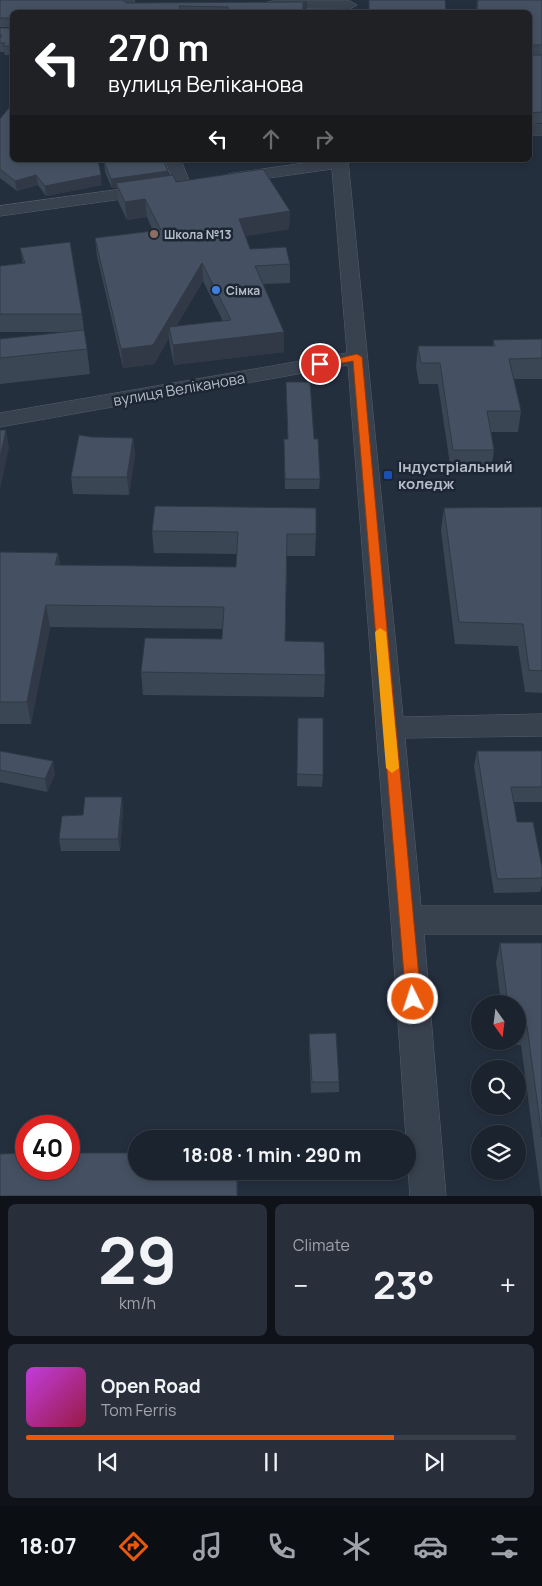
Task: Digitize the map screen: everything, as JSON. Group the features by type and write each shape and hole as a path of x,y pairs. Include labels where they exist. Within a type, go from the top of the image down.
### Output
{"street":[{"path":"129,6 148,5"},
{"path":"258,5 349,6"},
{"path":"174,162 182,185"},
{"path":"219,180 334,162"},
{"path":"340,162 407,920 428,1196"},
{"path":"0,212 200,183"},
{"name":"вулиця Веліканова","path":"0,420 357,357"},
{"path":"389,728 542,725"},
{"path":"407,920 542,920"}],"building":[{"path":"0,0 122,0 127,3 307,2 303,3 303,10 228,10 228,7 179,6 180,10 10,10 10,18 0,18"},
{"path":"369,0 445,0 446,10 369,10"},
{"path":"478,0 542,0 542,45 532,45 532,10 477,10"},
{"path":"0,28 10,28 10,46 3,46 5,43 0,43 2,35 0,35"},
{"path":"532,55 542,55 542,112 532,113"},
{"path":"10,106 10,162 98,162 101,175 45,186 36,175 15,181 0,169 0,119"},
{"path":"104,162 164,162 168,171 111,179"},
{"path":"263,169 290,211 239,219 250,249 286,247 290,264 255,266 284,332 173,345 169,327 231,320 202,263 153,345 121,349 95,238 161,230 145,199 125,202 116,183 173,175 176,182"},
{"path":"70,242 82,314 0,314 0,266 25,263 20,248"},
{"path":"84,330 87,349 0,358 0,339"},
{"path":"542,339 542,358 509,359 521,411 487,411 494,450 453,450 440,363 421,363 418,346 495,346 493,340"},
{"path":"286,382 310,382 314,439 318,439 320,479 285,479 284,439 288,439"},
{"path":"0,430 6,430 0,458"},
{"path":"79,435 133,438 127,477 71,477"},
{"path":"155,506 316,508 316,534 287,534 285,641 324,642 325,675 141,672 145,638 222,639 224,607 46,605 27,702 0,702 0,552 58,553 55,565 236,567 238,532 152,531"},
{"path":"542,507 542,671 529,670 523,624 459,622 444,508"},
{"path":"298,718 323,718 323,775 297,774"},
{"path":"0,751 53,761 45,779 0,770"},
{"path":"477,751 542,751 542,787 511,787 517,822 533,822 542,867 542,878 497,879"},
{"path":"85,797 122,797 118,839 59,839 62,816 83,815"},
{"path":"500,943 542,943 542,1137 526,1026 526,995 507,995"},
{"path":"336,1033 339,1082 312,1082 309,1034"},
{"path":"15,1153 15,1180 80,1180 80,1153 128,1153 128,1180 237,1180 237,1196 0,1196 0,1154"}],"slow traffic":[{"path":"380,632 392,768"}],"place":[{"name":"Школа №13","path":"154,234"},
{"name":"Сімка","path":"216,290"},
{"name":"Індустріальний коледж","path":"388,475"}],"route":[{"path":"320,364 357,357 413,999"}]}
